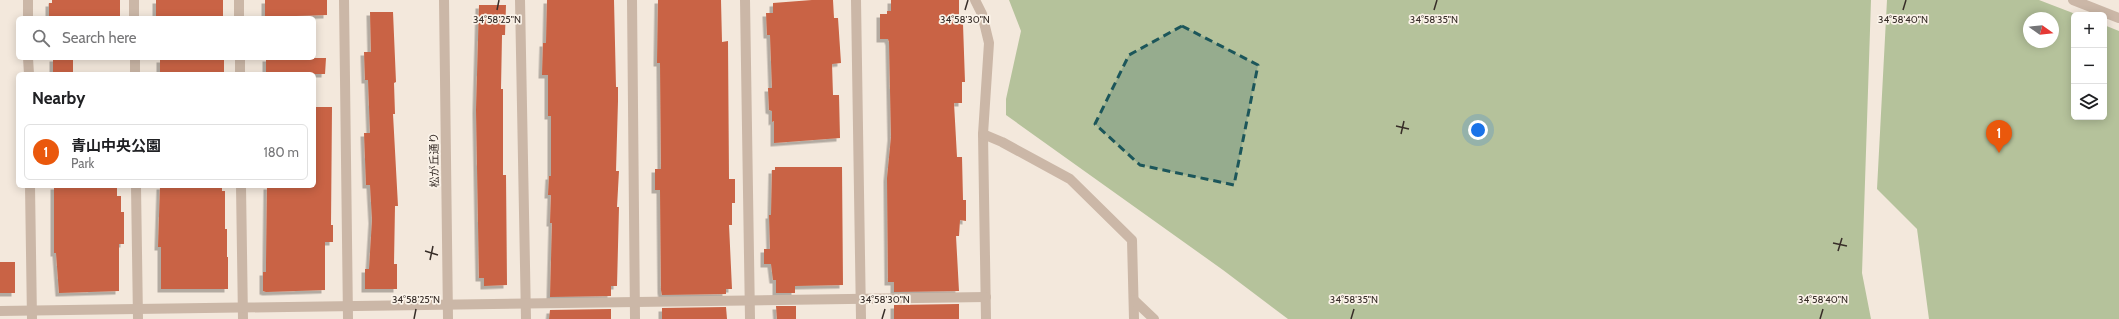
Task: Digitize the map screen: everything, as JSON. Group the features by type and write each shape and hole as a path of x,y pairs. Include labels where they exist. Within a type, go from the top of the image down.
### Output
{"street":[{"path":"28,0 28,16"},
{"path":"134,0 134,16"},
{"path":"239,0 239,16"},
{"path":"344,0 348,319"},
{"name":"松が丘通り","path":"444,0 448,319"},
{"path":"520,0 526,319"},
{"path":"632,0 635,319"},
{"path":"745,0 750,319"},
{"path":"856,0 861,319"},
{"path":"975,0 982,14 989,43 983,134 986,319"},
{"path":"2073,0 2098,5 2119,18"},
{"path":"28,60 29,72"},
{"path":"135,60 135,72"},
{"path":"240,60 240,72"},
{"path":"983,134 1002,142 1070,179 1132,240 1134,319"},
{"path":"30,188 32,315"},
{"path":"136,188 138,314"},
{"path":"241,188 243,319"},
{"path":"0,311 32,315 138,314 243,307 986,297"},
{"path":"1134,300 1154,319"}],"highlighted area":[{"path":"1182,26 1258,65 1234,185 1140,165 1095,124 1129,55"}],"green space":[{"path":"1009,0 1871,0 1862,273 1871,319 1288,319 1223,270 1006,115 1006,99 1021,31"},
{"path":"1887,0 2039,0 2071,12 2071,120 2107,120 2107,26 2119,31 2119,319 1929,319 1917,229 1877,189"}],"building":[{"path":"52,0 120,0 120,16 49,16 49,3 52,3"},
{"path":"156,0 223,0 223,16 156,16"},
{"path":"265,0 327,0 327,15 265,16"},
{"path":"547,0 614,0 616,87 618,87 616,171 619,171 617,207 619,207 617,286 611,286 611,296 550,297 552,223 550,223 551,195 548,195 549,176 551,176 551,116 548,116 548,75 542,75 543,43 546,43"},
{"path":"658,0 721,0 722,42 728,41 729,179 735,179 735,203 732,203 732,225 729,225 732,289 726,289 726,294 662,295 660,190 655,190 655,169 661,169 660,63 657,63"},
{"path":"833,0 834,18 838,18 841,63 832,64 833,95 839,95 840,138 774,143 774,121 772,122 772,111 769,110 768,88 772,88 770,35 767,35 766,13 773,13 773,3"},
{"path":"891,0 959,0 959,24 963,24 965,82 962,82 962,103 954,103 957,157 962,157 963,200 966,200 966,221 960,220 959,236 956,236 959,291 894,292 894,282 888,282 887,178 891,137 889,42 888,39 880,39 880,14 887,14 887,11 891,11"},
{"path":"479,5 506,5 505,35 502,35 501,89 503,89 503,175 506,175 507,285 484,286 484,278 479,278 476,110"},
{"path":"370,12 393,12 396,82 394,83 395,114 393,114 398,206 395,206 394,264 397,264 397,289 365,289 365,269 369,269 372,220 370,185 366,185 364,133 370,133 368,80 365,80 364,52 371,52"},
{"path":"316,58 326,58 325,74 316,74 316,72 266,72 266,60 316,60"},
{"path":"53,60 73,60 73,72 53,72"},
{"path":"160,60 224,60 224,72 160,72"},
{"path":"316,107 332,107 331,225 333,225 333,242 325,242 325,290 266,292 263,291 263,272 266,272 267,188 316,188"},
{"path":"775,167 842,167 843,285 795,286 795,293 776,293 776,280 773,280 771,264 764,264 764,249 770,249 769,215 771,215 772,170 775,170"},
{"path":"54,188 117,188 117,196 121,196 121,212 124,212 124,244 119,244 119,291 59,293 56,253 54,253"},
{"path":"160,188 222,188 222,191 225,191 228,289 161,289 161,247 158,247"},
{"path":"0,262 15,262 15,293 0,293"},
{"path":"959,304 959,319 894,319 894,305"},
{"path":"776,306 796,306 796,319 777,319"},
{"path":"726,307 727,319 662,319 662,308"},
{"path":"611,309 611,319 549,319 550,310"}],"place":[{"name":"青山中央公園","path":"1999,153"}]}
